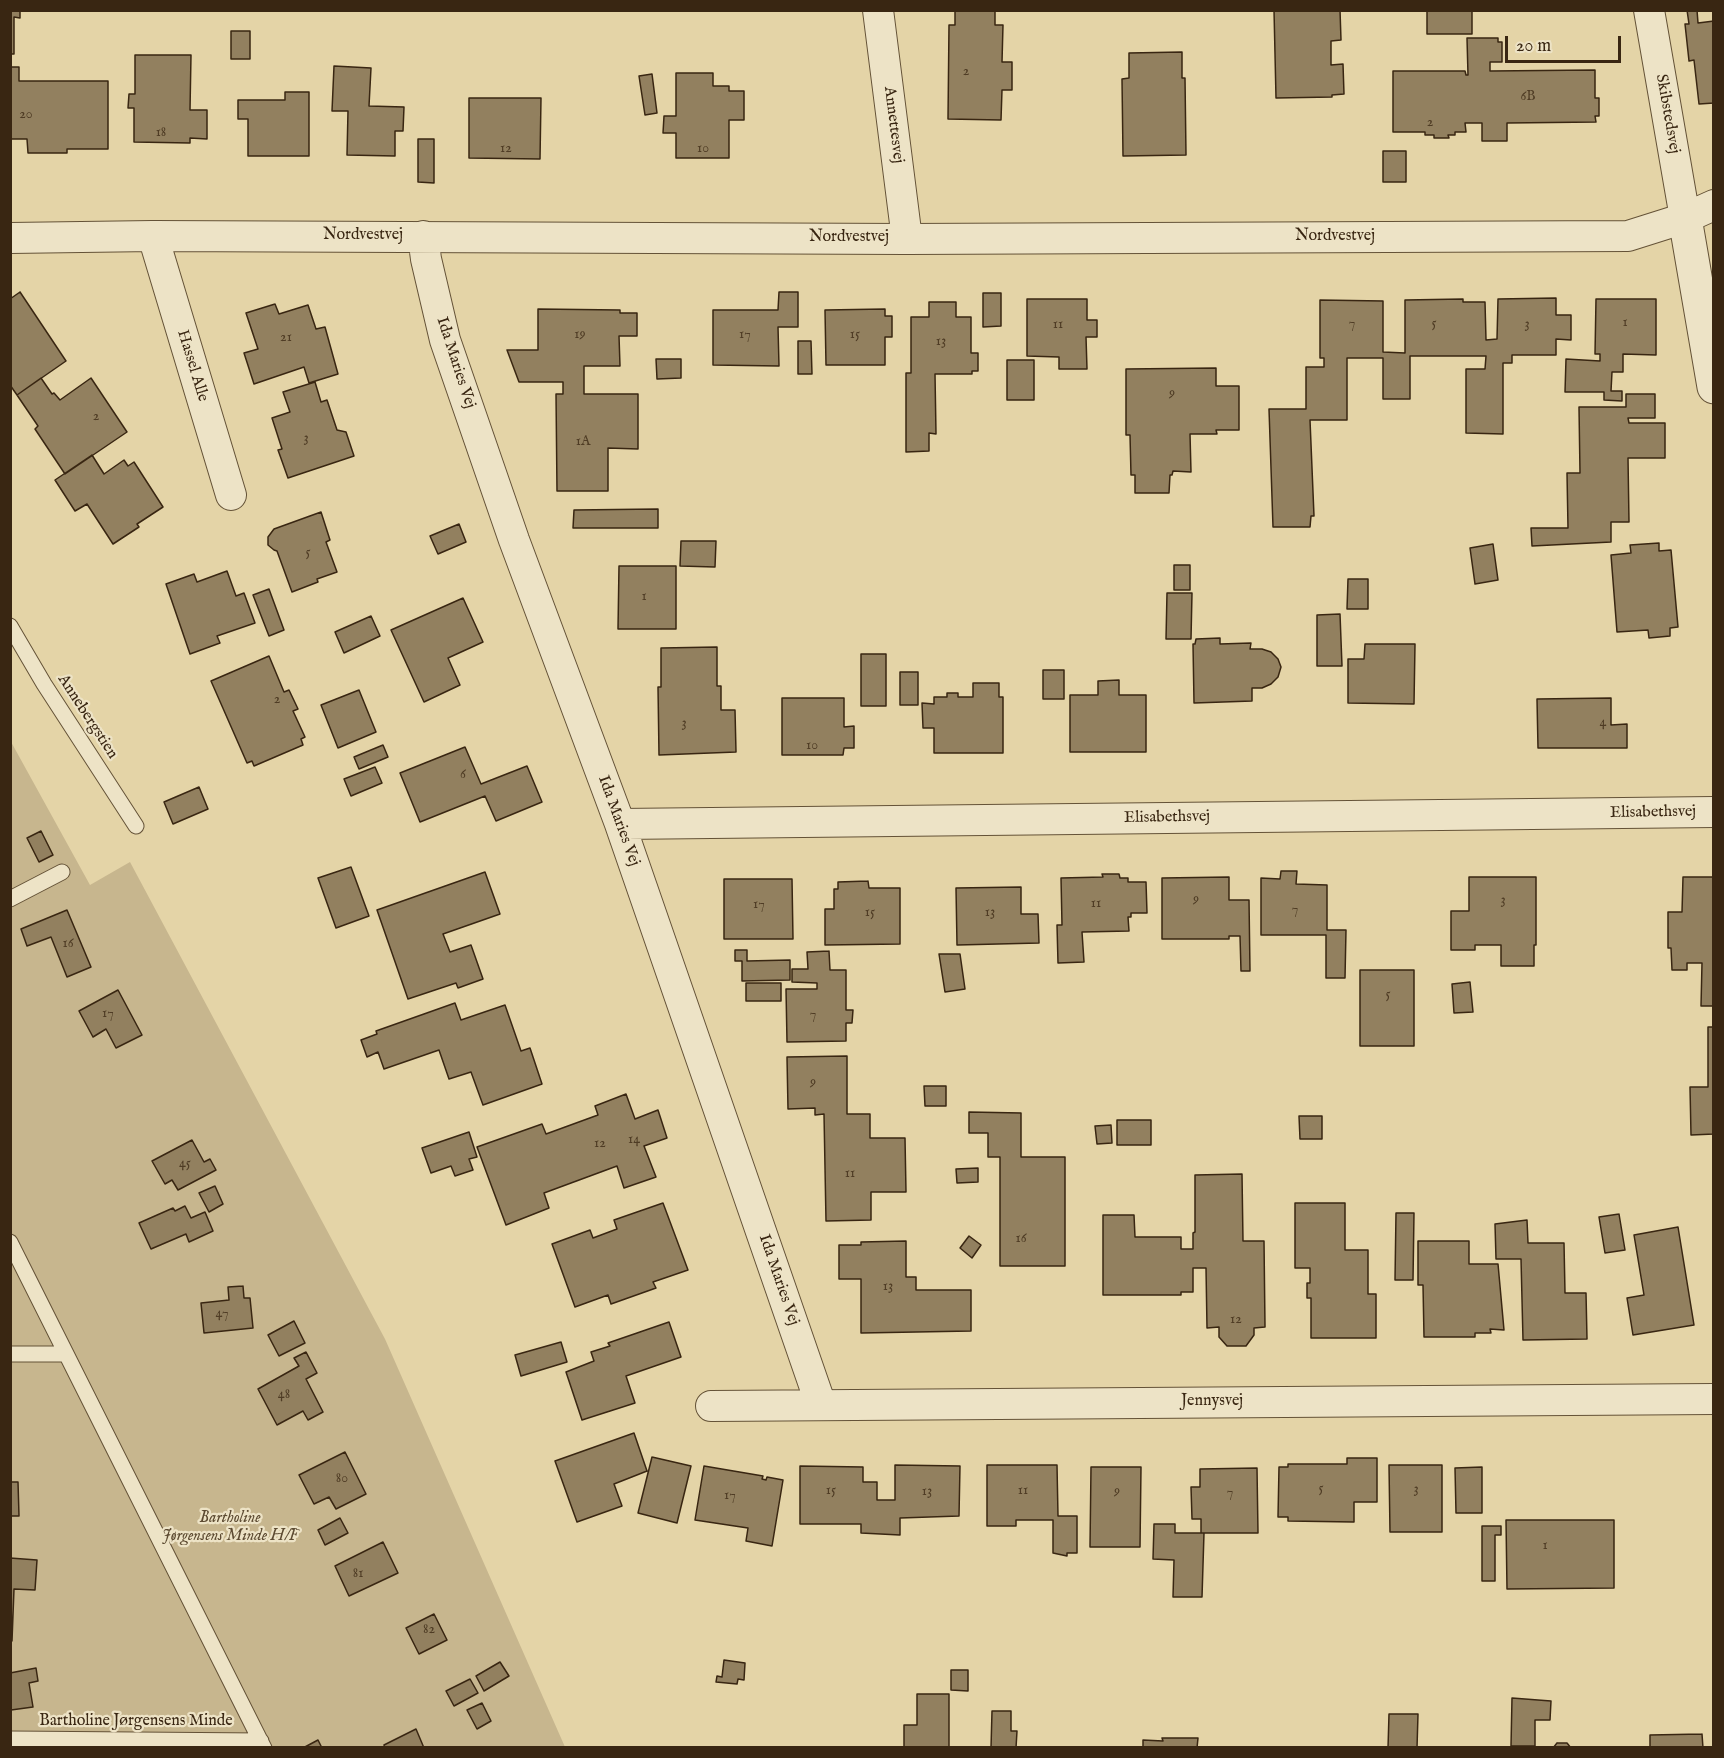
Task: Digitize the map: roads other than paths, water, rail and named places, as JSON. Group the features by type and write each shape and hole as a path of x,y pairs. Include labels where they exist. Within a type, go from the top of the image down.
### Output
{"street":[{"name":"Annettesvej","path":"878,10 907,239"},
{"name":"Skibstedsvej","path":"1649,10 1699,211"},
{"name":"Nordvestvej","path":"10,238 423,236 907,239 1628,236 1699,211"},
{"path":"1699,211 1713,387"},
{"name":"Hassel Alle","path":"153,236 231,495"},
{"name":"Ida Maries Vej","path":"423,236 426,259 445,340 514,540 620,824 820,1405"},
{"name":"Elisabethsvej","path":"620,824 1713,812"},
{"name":"Jennysvej","path":"711,1406 1713,1399"}],"lane":[{"name":"Annebergstien","path":"10,626 44,684 136,826"},
{"path":"10,899 62,872"},
{"name":"Bartholine Jørgensens Minde","path":"10,1242 262,1744 10,1739"},
{"path":"10,1354 65,1354"}],"park label":[{"name":"Bartholine Jørgensens Minde H/F","path":"230,1528"}]}
